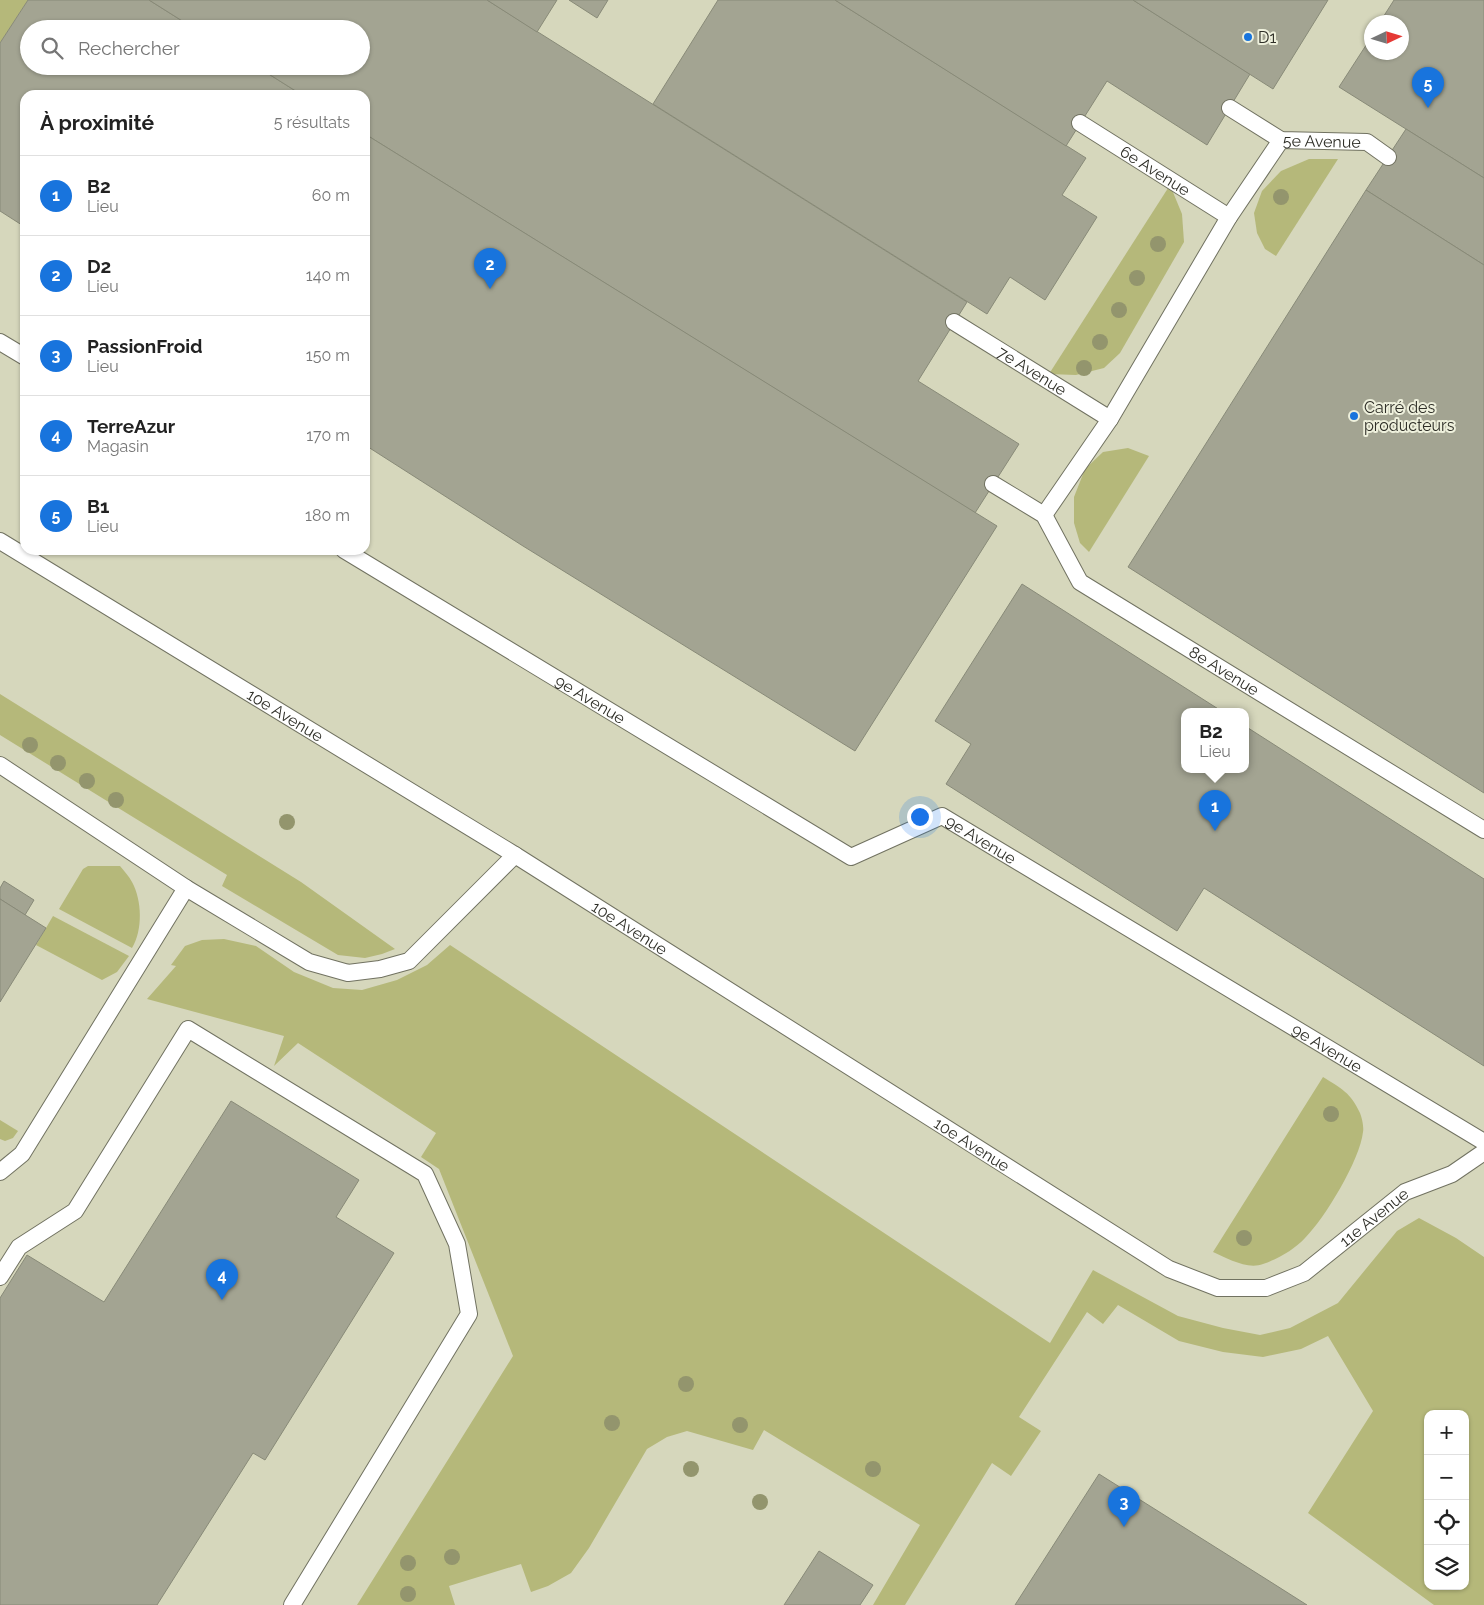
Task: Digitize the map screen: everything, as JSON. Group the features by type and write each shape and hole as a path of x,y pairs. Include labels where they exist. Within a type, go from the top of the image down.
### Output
{"lane":[{"name":"5e Avenue","path":"1230,108 1281,140 1367,142 1388,157"},
{"name":"6e Avenue","path":"1080,123 1229,217"},
{"path":"993,484 1044,515 1110,420 1229,217 1281,140"},
{"name":"7e Avenue","path":"954,322 1110,420"},
{"path":"0,342 20,354"},
{"name":"8e Avenue","path":"1044,515 1080,582 1484,830"},
{"name":"10e Avenue","path":"0,541 20,553"},
{"name":"10e Avenue","path":"23,555 515,855 1169,1268 1218,1288 1266,1288"},
{"name":"9e Avenue","path":"352,555 851,858 942,816 1484,1142"},
{"path":"0,765 186,888 309,962 348,972 380,969 409,961 515,855"},
{"path":"0,1172 22,1154 186,888"},
{"path":"0,1277 19,1247 75,1211 188,1029 425,1174 457,1244 469,1314 292,1605"},
{"name":"11e Avenue","path":"1266,1288 1304,1273 1405,1192 1452,1174 1484,1152"}],"shaded area":[{"path":"0,0 1484,0 1484,1605 0,1605"}],"green space":[{"path":"0,0 28,0 0,43"},
{"path":"1309,159 1338,159 1276,256 1265,249 1257,233 1254,213 1262,191 1281,171"},
{"path":"1170,185 1182,214 1184,242 1120,353 1104,368 1076,375 1049,374"},
{"path":"1128,448 1149,456 1089,552 1080,543 1074,523 1074,497 1085,469 1103,452"},
{"path":"0,694 301,882 395,949 365,958 338,955 222,886 227,875 0,735"},
{"path":"88,866 120,866 132,882 138,897 140,915 138,933 132,948 59,909 83,869"},
{"path":"53,916 129,956 117,972 102,980 36,945"},
{"path":"224,939 256,946 294,972 333,988 362,990 397,980 427,965 450,945 1050,1343 1093,1270 1178,1316 1223,1328 1260,1335 1290,1328 1338,1303 1397,1231 1419,1218 1456,1238 1484,1257 1484,1605 1434,1605 1308,1513 1373,1411 1328,1336 1301,1349 1263,1357 1223,1352 1179,1341 1118,1305 1103,1324 1087,1312 1019,1417 1041,1431 1011,1476 992,1463 905,1605 873,1605 920,1525 764,1430 753,1450 687,1431 667,1437 647,1449 589,1548 571,1573 548,1586 531,1592 521,1564 449,1586 455,1605 357,1605 513,1356 439,1169 421,1157 436,1133 298,1043 274,1066 284,1036 147,999 176,966 171,965 185,946 202,940"},
{"path":"1323,1077 1340,1088 1353,1100 1360,1113 1363,1128 1360,1144 1349,1173 1331,1203 1313,1229 1301,1242 1269,1262 1250,1266 1213,1252"},
{"path":"0,1120 18,1131 13,1138 5,1141 0,1139"}],"building":[{"path":"28,0 149,0 181,20 20,20 20,75 270,75 294,90 20,90 20,224 0,211 0,43"},
{"path":"149,0 487,0 967,302 918,381 1019,444 975,513 370,137 370,90 294,90 270,75 370,75 370,20 181,20"},
{"path":"487,0 557,0 537,32"},
{"path":"569,0 608,0 597,18"},
{"path":"718,0 835,0 1086,158 1062,195 1097,217 1045,300 1010,277 987,314 653,104"},
{"path":"835,0 1133,0 1250,74 1207,145 1107,81 1066,146"},
{"name":"D1","path":"1133,0 1328,0 1273,89"},
{"path":"1394,0 1484,0 1484,178 1339,87 1364,48 1364,60 1409,60 1409,15 1384,15"},
{"path":"1406,129 1484,178 1484,265 1366,190"},
{"path":"370,137 997,526 855,751 523,546 370,448"},
{"name":"Carré des producteurs","path":"1366,190 1484,265 1484,793 1128,567"},
{"path":"1022,584 1217,708 1181,708 1181,773 1249,773 1249,729 1484,879 1484,1066 1204,888 1177,931 946,784 971,744 935,721"},
{"path":"4,881 34,900 25,915 0,899 0,888"},
{"path":"0,899 46,928 0,1002"},
{"path":"231,1101 359,1180 336,1217 394,1253 265,1460 253,1453 157,1605 0,1605 0,1298 27,1255 104,1302"},
{"path":"1099,1474 1266,1579 1307,1605 1015,1605"},
{"path":"819,1551 873,1585 860,1605 784,1605"}],"place":[{"name":"D1","path":"1248,37"},
{"name":"B1","path":"1428,108"},
{"name":"D2","path":"490,289"},
{"name":"Carré des producteurs","path":"1354,416"},
{"name":"B2","path":"1215,831"},
{"name":"TerreAzur","path":"222,1300"},
{"name":"PassionFroid","path":"1124,1527"}]}
